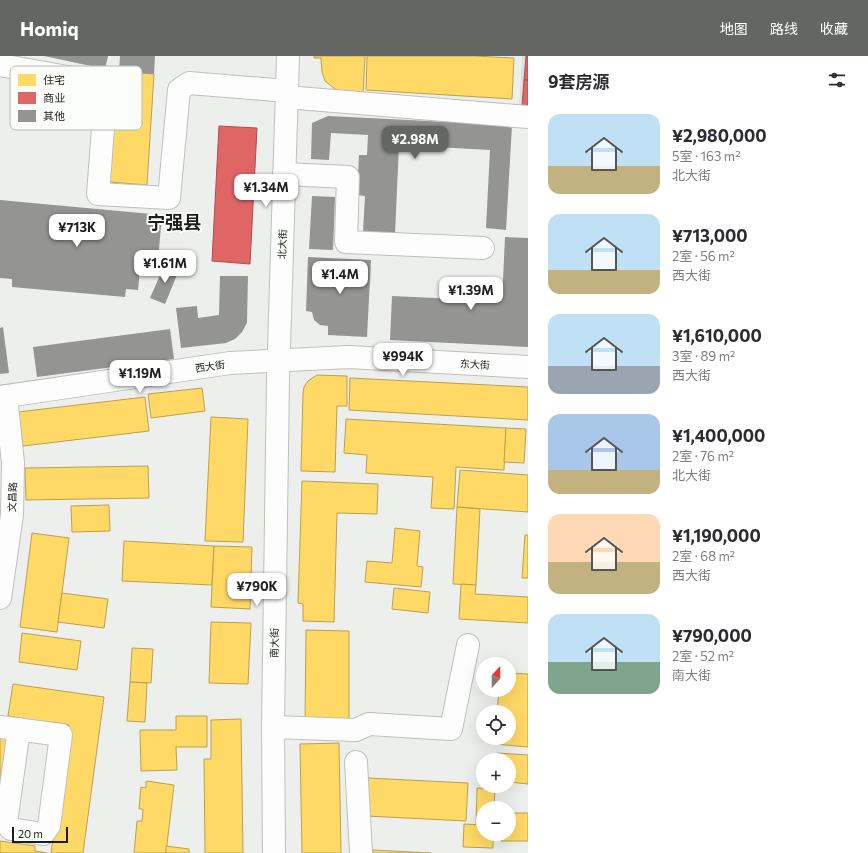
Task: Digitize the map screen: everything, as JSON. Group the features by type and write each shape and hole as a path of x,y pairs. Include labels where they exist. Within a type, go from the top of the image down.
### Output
{"street":[{"name":"北大街","path":"278,361 286,94 285,57"},
{"path":"0,65 10,67"},
{"path":"103,130 98,194 169,198 178,90 189,83 286,94 528,117"},
{"path":"284,174 348,177 346,242 483,248"},
{"name":"东大街","path":"278,361 349,357 528,367"},
{"name":"西大街","path":"3,396 230,364 278,361"},
{"name":"南大街","path":"274,853 273,727 278,361"},
{"name":"文昌路","path":"0,598 12,515 13,464 3,396"},
{"path":"273,727 356,730 369,724 451,729 468,645"},
{"path":"9,728 61,736 49,826 43,834 11,829 6,823 9,728"},
{"path":"356,762 360,853"}],"shaded area":[{"path":"522,56 528,56 528,108 519,108"}],"building: 住宅":[{"path":"314,56 365,56 363,96 349,95 335,89 325,81 322,72 321,58 314,58"},
{"path":"367,56 474,56 514,58 512,99 366,90"},
{"path":"142,73 154,74 147,185 110,182 113,130 142,130"},
{"path":"317,375 347,376 347,406 337,406 335,472 301,471 304,387 308,381"},
{"path":"350,378 528,387 528,420 349,410"},
{"path":"202,388 205,411 151,418 148,394"},
{"path":"145,397 149,431 23,446 18,412"},
{"path":"211,417 248,419 243,542 205,541"},
{"path":"346,419 506,428 504,470 456,467 454,509 431,508 433,477 366,473 367,455 344,453"},
{"path":"506,428 526,429 524,463 504,462"},
{"path":"148,466 149,498 26,500 25,468"},
{"path":"460,470 528,475 528,512 457,507"},
{"path":"302,481 378,484 377,514 337,513 334,622 303,621 303,604 298,603"},
{"path":"109,505 110,531 72,532 71,506"},
{"path":"457,507 480,509 476,585 453,584"},
{"path":"395,528 420,531 417,566 423,567 421,587 365,582 367,561 392,563"},
{"path":"32,533 69,538 57,632 20,627"},
{"path":"525,535 528,535 528,578 522,578"},
{"path":"124,541 214,546 212,585 122,581"},
{"path":"214,546 252,547 250,609 211,607"},
{"path":"461,584 476,585 475,594 528,597 528,623 459,619"},
{"path":"394,588 430,592 428,613 392,609"},
{"path":"62,593 108,599 104,628 58,622"},
{"path":"211,622 251,623 248,684 209,683"},
{"path":"306,630 349,631 349,721 305,721"},
{"path":"22,633 81,641 77,670 19,662"},
{"path":"132,648 153,649 151,683 130,682"},
{"path":"516,673 528,674 528,747 505,745 516,745 516,705 498,705 498,697 516,697"},
{"path":"130,682 147,683 145,722 127,721"},
{"path":"13,684 104,697 83,853 51,853 69,725 53,722 53,727 15,722 15,717 8,716"},
{"path":"176,716 207,716 207,747 176,747 177,770 141,771 140,730 176,730"},
{"path":"241,719 243,853 205,853 204,759 211,759 211,720"},
{"path":"0,735 13,736 0,829"},
{"path":"339,743 341,853 302,853 300,744"},
{"path":"516,754 528,755 528,784 516,783"},
{"path":"368,778 468,783 466,821 366,816"},
{"path":"146,781 174,785 166,853 134,853 137,821 142,821 143,809 139,809 141,787 146,788"},
{"path":"477,793 495,793 494,801 477,801"},
{"path":"516,813 528,813 528,841 516,841"},
{"path":"464,824 476,825 476,841 493,841 493,848 463,847"},
{"path":"0,841 35,846 35,851 47,853 0,853"},
{"path":"166,846 189,849 189,853 166,853"},
{"path":"373,850 431,853 373,853"}],"building: 商业":[{"path":"526,56 528,56 528,80 524,80"},
{"path":"524,80 528,80 528,106 522,106"},
{"path":"219,126 257,128 250,264 212,261"}],"building: 其他":[{"path":"44,56 108,56 106,66 91,66"},
{"path":"120,56 155,56 154,74 142,73 142,66 119,66"},
{"path":"328,116 512,125 506,230 486,228 490,150 399,145 395,234 363,232 365,196 357,195 359,155 367,155 368,135 331,133 329,160 311,159 312,123"},
{"path":"312,196 335,197 333,250 309,249"},
{"path":"0,200 162,215 157,272 140,270 138,290 126,289 125,297 12,287 12,279 0,278"},
{"path":"505,237 528,238 528,347 390,340 392,296 502,301"},
{"path":"308,257 371,260 367,337 328,335 328,326 320,325 314,320 312,312 306,311"},
{"path":"165,264 179,270 165,304 150,298"},
{"path":"220,276 248,276 247,323 242,332 235,339 226,343 181,348 176,308 197,306 198,318 219,315"},
{"path":"3,327 9,373 0,374 0,328"},
{"path":"170,329 174,359 37,377 33,347"}],"district":[{"name":"宁强县","path":"174,222"}]}
